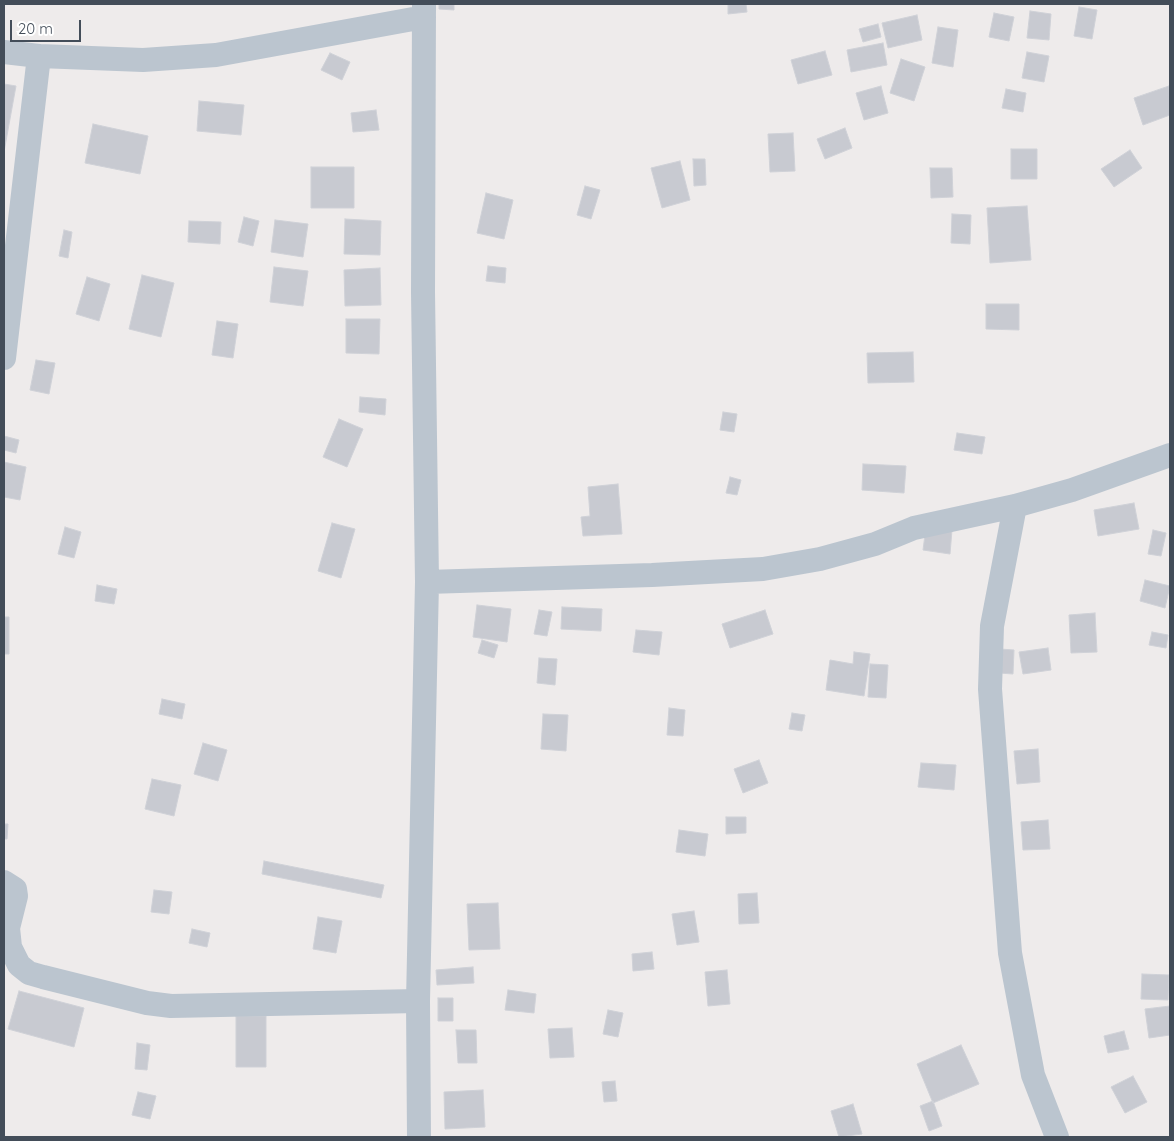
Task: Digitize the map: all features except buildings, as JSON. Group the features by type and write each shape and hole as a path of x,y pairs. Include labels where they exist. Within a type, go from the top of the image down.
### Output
{"street":[{"path":"4,52 39,56 143,60 216,55 424,10 422,292 427,582 418,1001 419,1137"},
{"path":"4,358 39,56"},
{"path":"427,582 642,576 763,569 820,559 875,544 914,528 1015,506 1072,490 1170,455"},
{"path":"1015,506 992,626 990,689 1010,953 1033,1075 1057,1137"},
{"path":"4,882 15,890 16,896 8,928 10,947 19,965 29,973 147,1004 171,1006 418,1001"}]}
